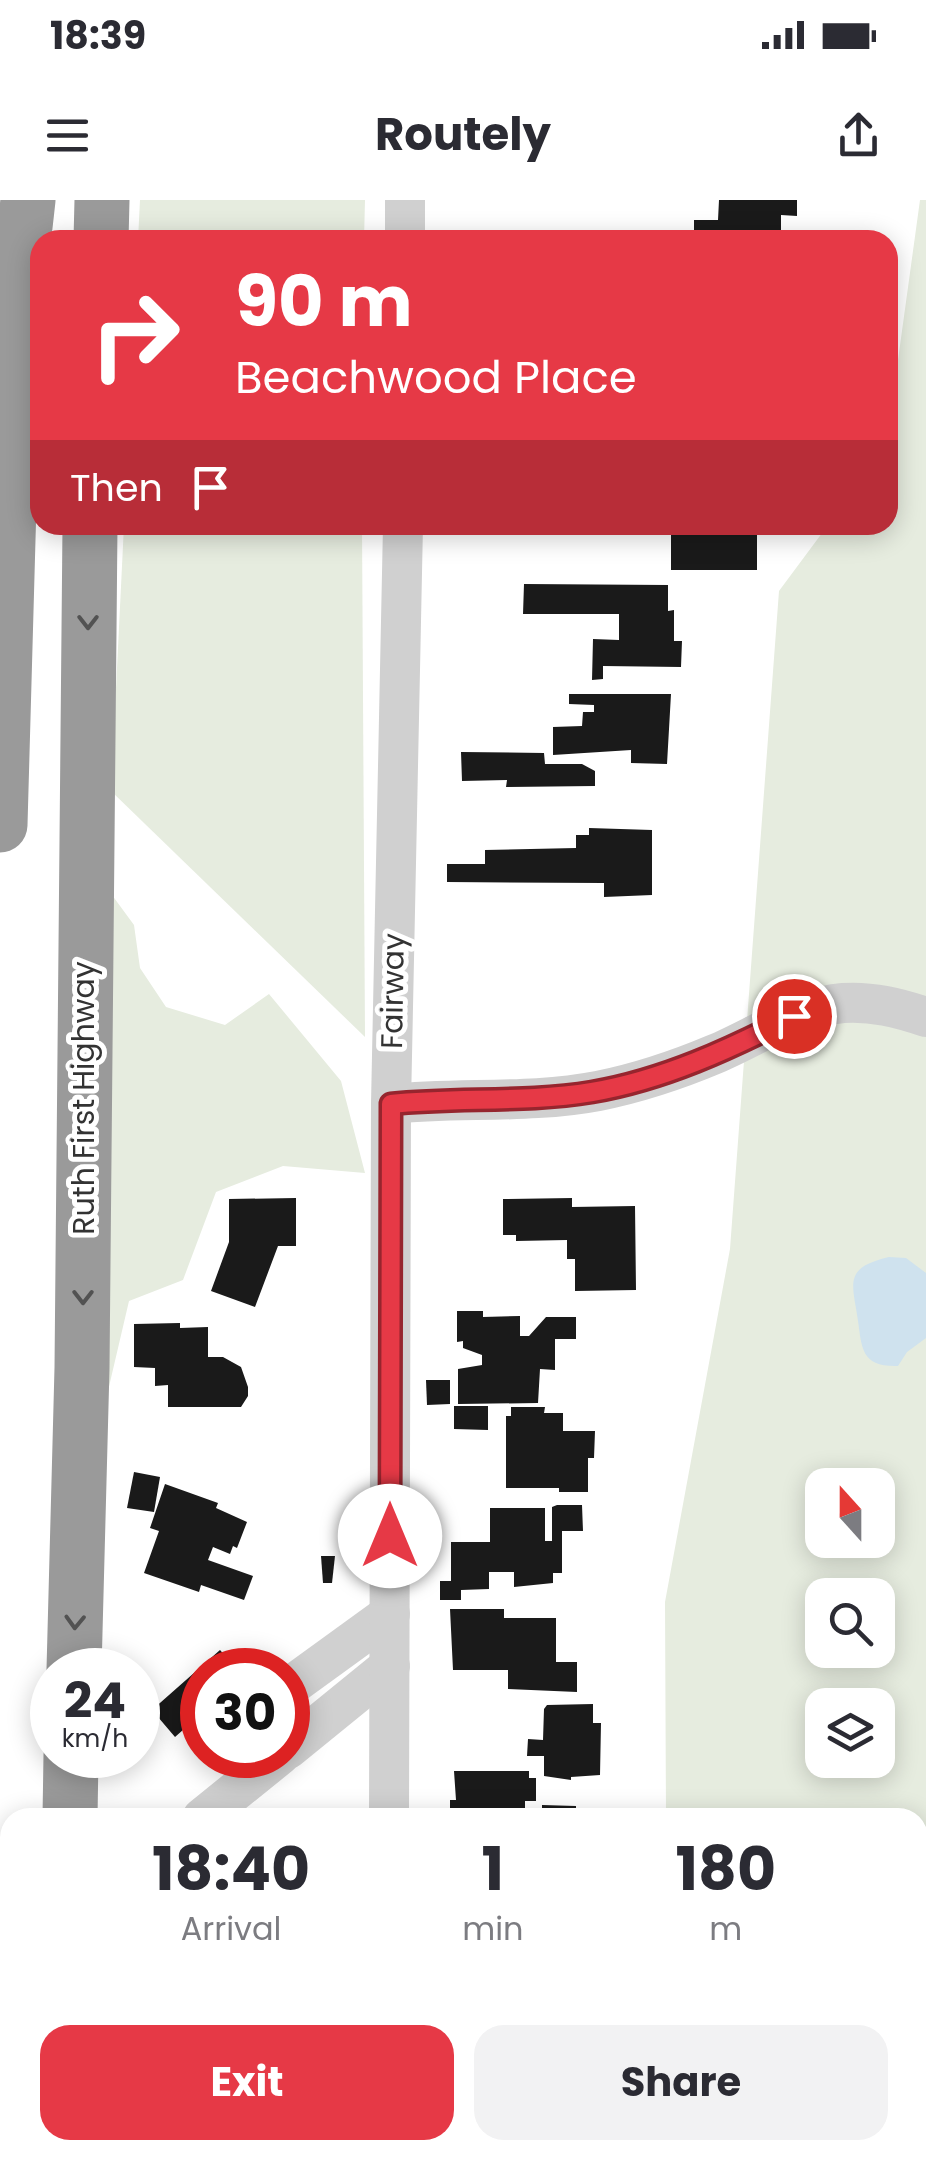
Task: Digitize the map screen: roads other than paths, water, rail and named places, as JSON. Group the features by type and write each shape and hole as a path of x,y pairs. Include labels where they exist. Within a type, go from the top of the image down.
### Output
{"highway":[{"path":"0,825 14,325 28,200"},
{"path":"101,230 102,200"},
{"name":"Ruth First Highway","path":"75,1648 82,1368 90,535"},
{"path":"70,1808 71,1778"}],"street":[{"path":"405,200 405,230"},
{"name":"Fairway","path":"389,1808 391,1104 403,535"},
{"path":"391,1104 553,1097 629,1084 716,1054 806,1012 844,1003 890,1006 926,1017"},
{"path":"310,1672 390,1614"},
{"path":"310,1731 390,1666"},
{"path":"214,1808 252,1778"}],"water":[{"path":"889,1257 906,1258 926,1273 926,1338 907,1352 898,1366 877,1363 866,1354 853,1287 857,1272 864,1266"}]}
